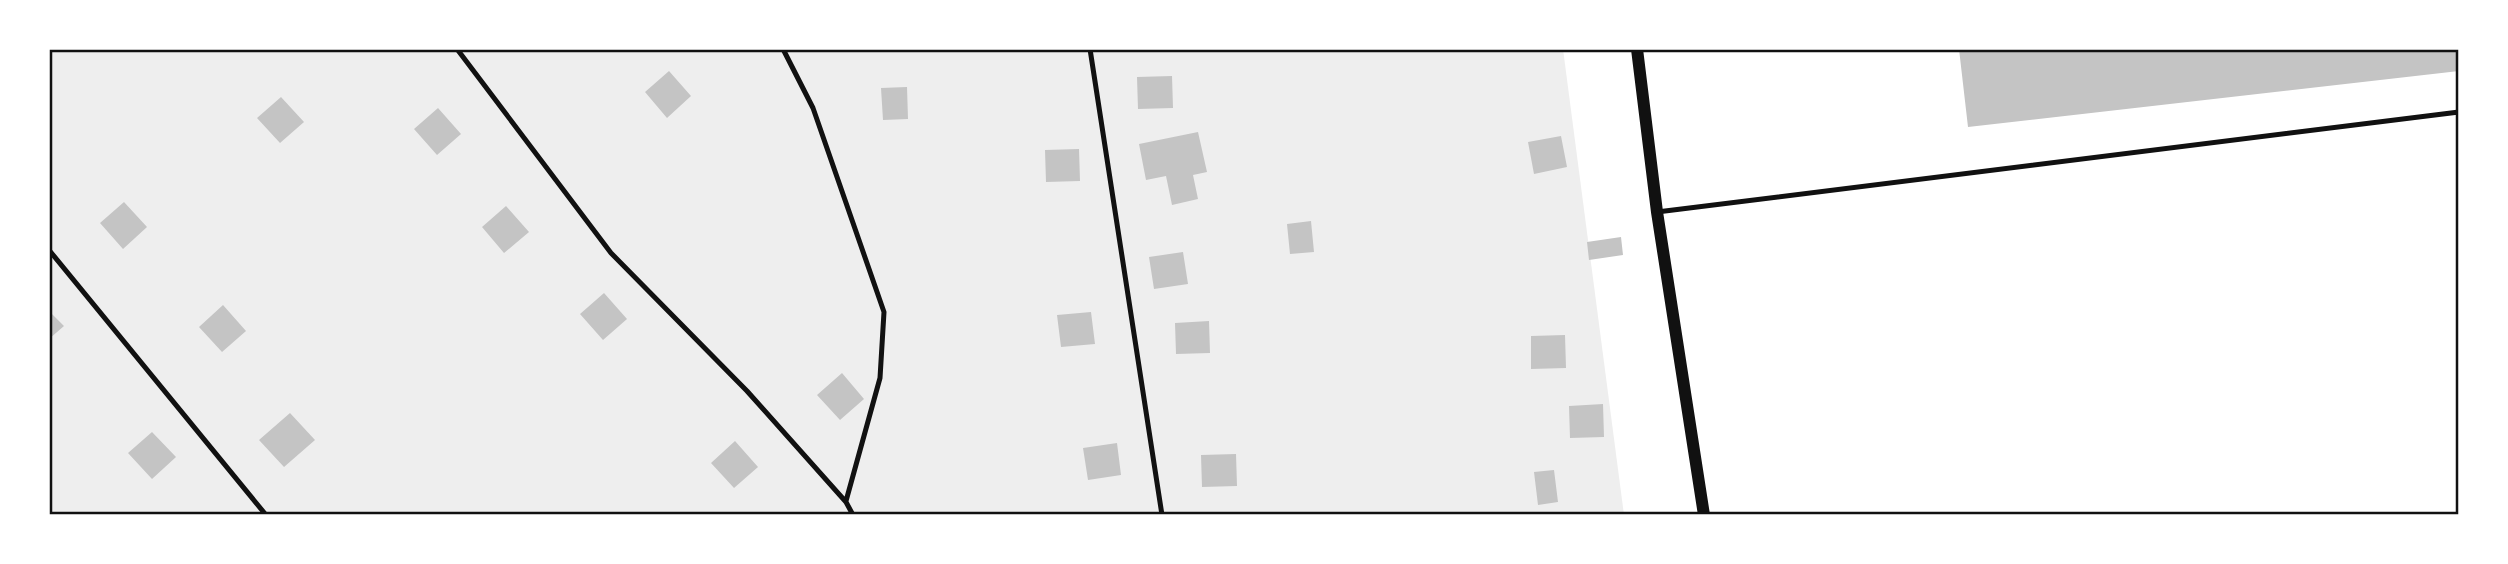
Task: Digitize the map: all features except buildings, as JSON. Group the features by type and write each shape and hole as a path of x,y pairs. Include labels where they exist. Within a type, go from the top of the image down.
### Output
{"street":[{"path":"1637,49 1657,212 1704,515"}],"lane":[{"path":"457,49 611,253 747,391 846,502 853,515"},
{"path":"783,49 813,108 884,312 880,378 846,502"},
{"path":"1090,49 1162,515"},
{"path":"1657,212 2459,112"},
{"path":"49,250 266,515"}],"shaded area":[{"path":"49,49 1563,49 1624,515 49,515"}]}
